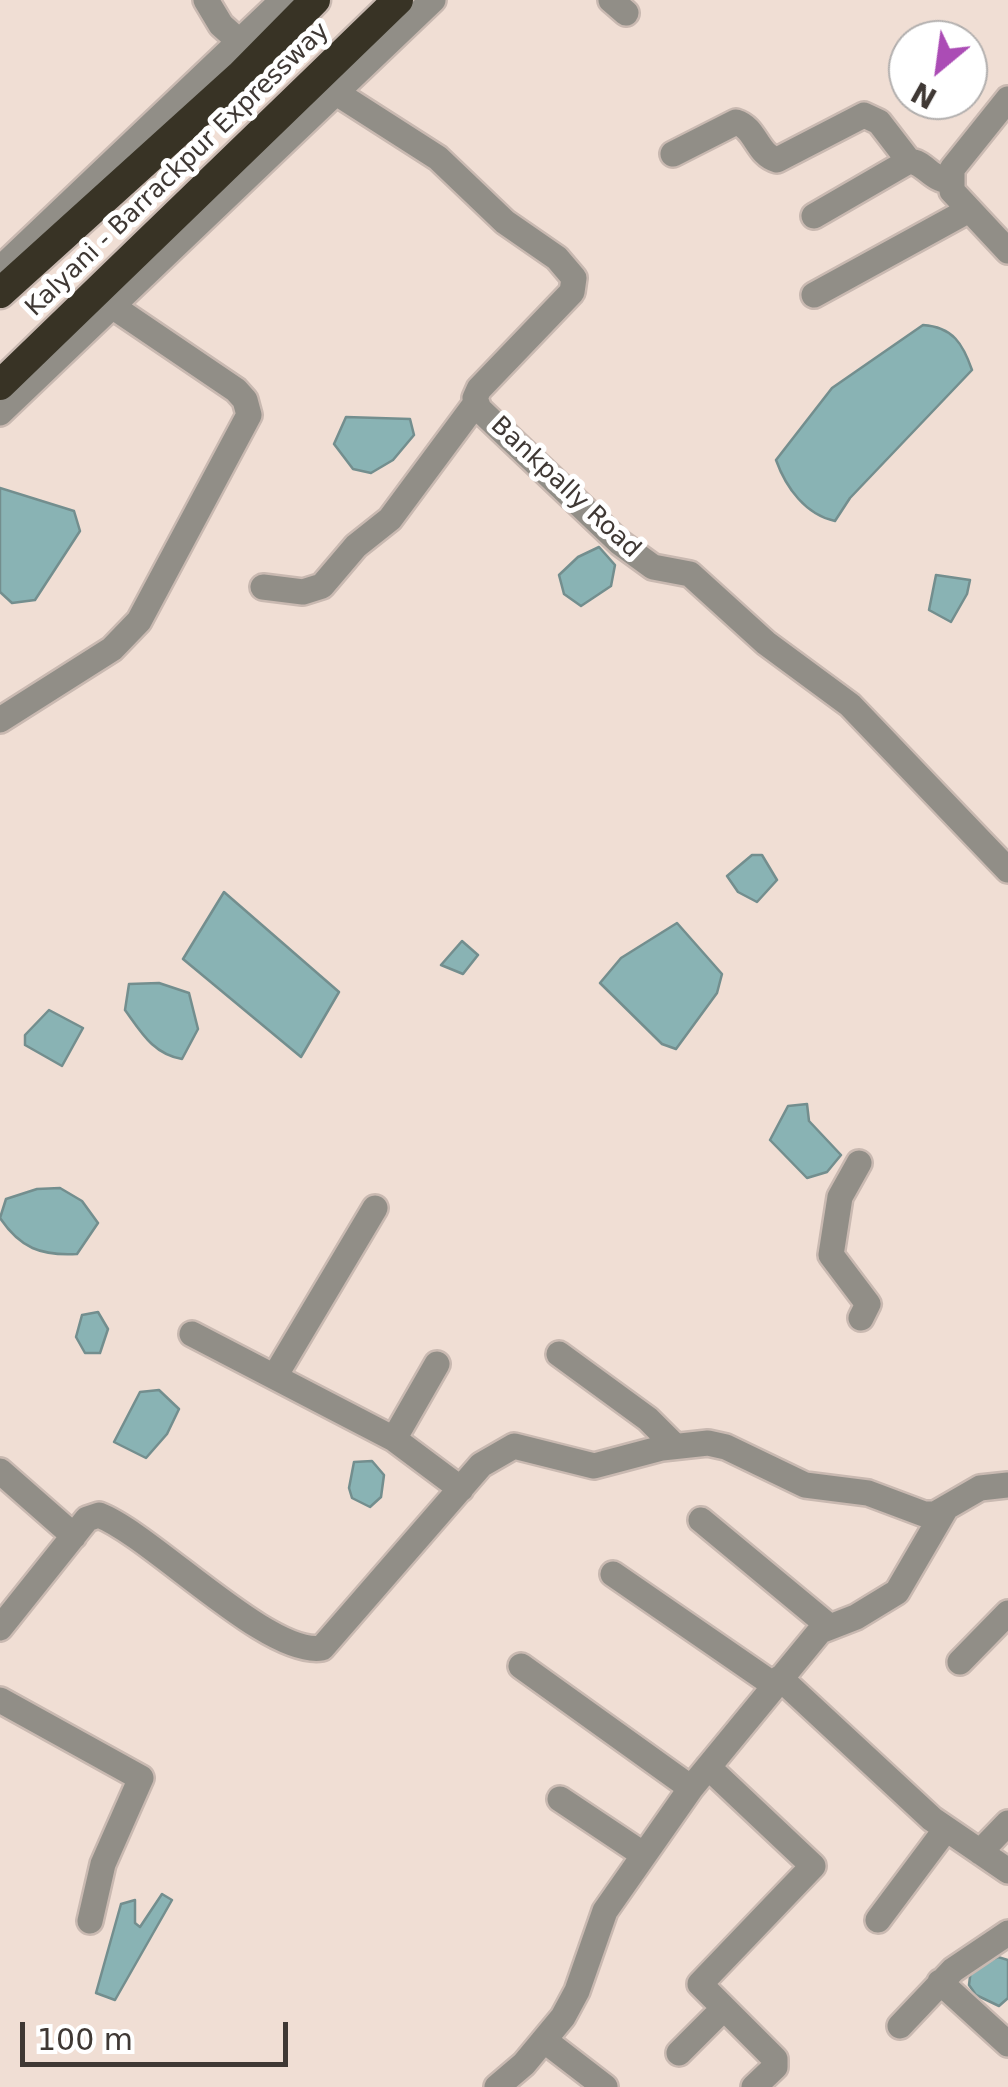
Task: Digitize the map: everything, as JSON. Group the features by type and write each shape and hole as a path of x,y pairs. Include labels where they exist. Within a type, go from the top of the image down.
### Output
{"highway":[{"name":"Kalyani - Barrackpur Expressway","path":"0,294 240,76 315,0"},
{"name":"Kalyani - Barrackpur Expressway","path":"0,384 398,0"}],"street":[{"path":"206,0 221,25 240,42"},
{"path":"0,269 282,0"},
{"path":"0,413 433,0"},
{"name":"Bankpally Road","path":"336,92 438,158 506,222 557,258 574,278 572,292 479,389 476,403 620,543 653,566 690,574 766,643 850,705 1008,870"},
{"path":"1008,99 952,169 950,181 952,191 1008,251"},
{"path":"674,154 736,122 746,127 766,156 777,160 864,114 879,122 908,161"},
{"path":"814,216 908,161 917,162 934,179 950,181"},
{"path":"814,295 969,210"},
{"path":"0,720 112,649 139,622 249,415 245,400 236,390 112,306"},
{"path":"263,587 304,592 322,586 356,546 390,519 476,403"},
{"path":"859,1163 840,1197 831,1255 868,1304 861,1318"},
{"path":"276,1376 375,1208"},
{"path":"192,1334 394,1439 461,1489"},
{"path":"559,1354 654,1424 675,1446"},
{"path":"394,1439 437,1364"},
{"path":"0,1628 93,1516 108,1518 233,1610 310,1650 335,1638 481,1465 514,1446 594,1466 694,1442 726,1447 806,1485 868,1493 924,1514 946,1508 980,1488 1008,1484"},
{"path":"0,1471 74,1536"},
{"path":"497,2087 544,2040 577,1991 605,1911 691,1788 820,1632 897,1592 946,1508"},
{"path":"701,1520 830,1627"},
{"path":"613,1574 777,1682 946,1828 1008,1871"},
{"path":"960,1662 1008,1613"},
{"path":"522,1666 691,1788"},
{"path":"0,1700 141,1778 102,1864 90,1920"},
{"path":"708,1767 813,1866 702,1980 700,1988 777,2062 754,2087"},
{"path":"560,1799 644,1855"},
{"path":"980,1852 1008,1822"},
{"path":"878,1920 946,1828"},
{"path":"900,2026 940,1982 1008,1933"},
{"path":"940,1982 1008,2044"},
{"path":"679,2053 722,2009"},
{"path":"544,2040 605,2087"}],"water":[{"path":"923,325 942,329 955,338 972,370 850,498 835,521 815,513 791,490 776,460 832,388"},
{"path":"346,417 410,419 414,435 393,460 371,473 353,469 334,444"},
{"path":"0,488 74,511 80,531 35,600 12,603 0,592"},
{"path":"599,547 615,565 611,586 581,606 564,594 559,575 578,557"},
{"path":"936,575 970,580 967,594 951,622 929,610"},
{"path":"752,855 762,855 777,880 757,902 738,892 727,876"},
{"path":"224,892 339,992 301,1057 183,959"},
{"path":"677,923 722,974 717,993 676,1049 662,1044 600,983 621,958"},
{"path":"462,941 478,955 463,974 441,965"},
{"path":"159,983 189,993 198,1029 182,1059 155,1047 125,1010 129,984"},
{"path":"49,1010 83,1028 62,1066 25,1045 25,1035"},
{"path":"807,1104 809,1121 841,1155 827,1172 807,1178 770,1140 788,1106"},
{"path":"60,1188 82,1201 98,1223 77,1254 32,1248 15,1237 0,1218 6,1199 37,1189"},
{"path":"98,1312 108,1329 100,1353 85,1353 76,1337 82,1315"},
{"path":"159,1390 179,1409 167,1434 146,1458 114,1442 140,1392"},
{"path":"372,1461 384,1475 381,1497 370,1507 352,1498 349,1488 354,1462"},
{"path":"162,1894 172,1900 115,2000 96,1993 121,1904 135,1900 135,1923 140,1927"},
{"path":"998,1957 1008,1960 1008,1998 999,2006 976,1995 969,1985 971,1969"}]}
